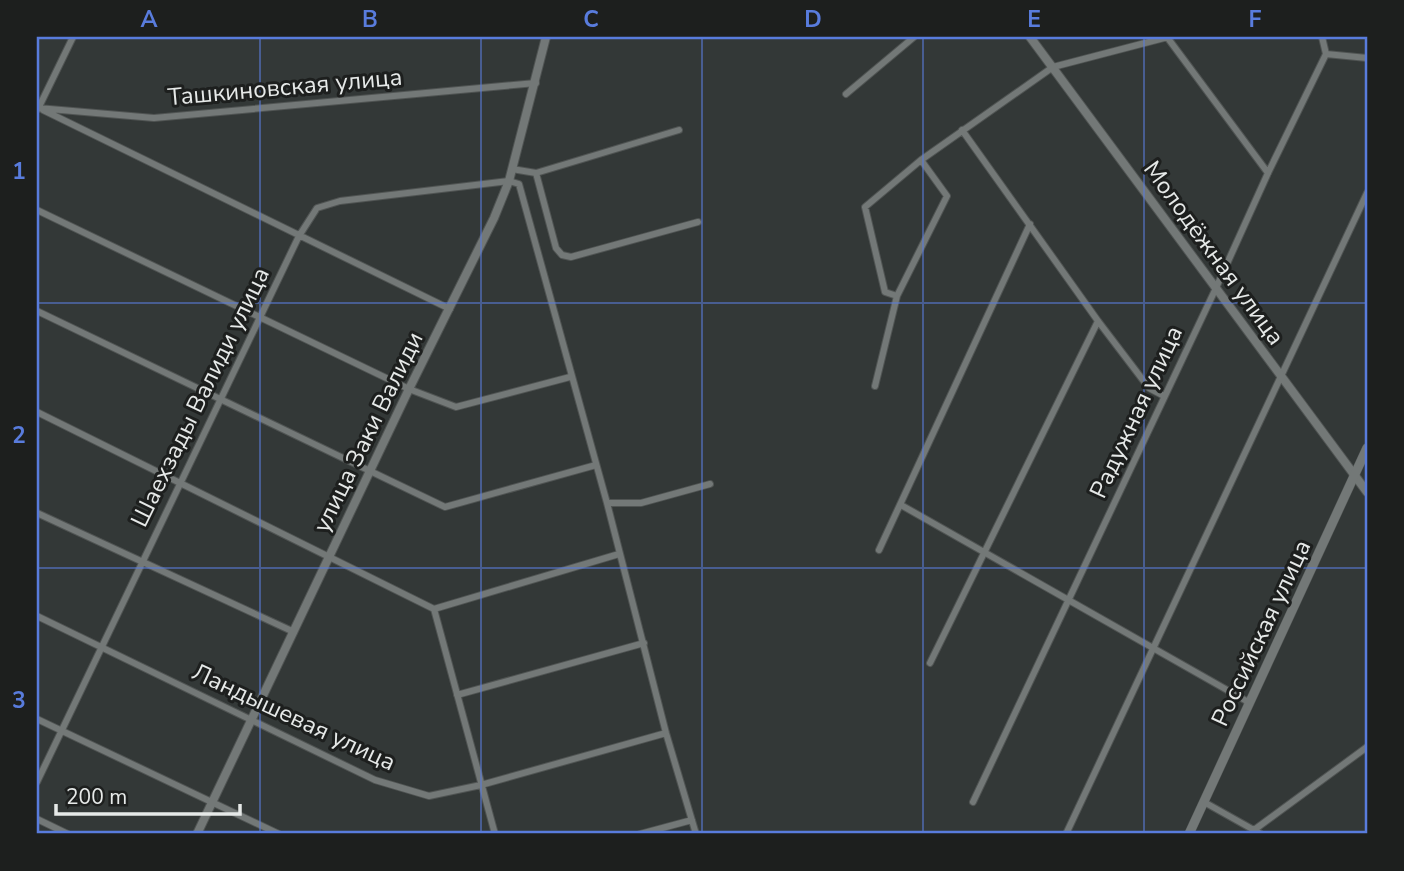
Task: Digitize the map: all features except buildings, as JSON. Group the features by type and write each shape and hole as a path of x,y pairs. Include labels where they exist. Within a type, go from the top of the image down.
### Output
{"main road":[{"name":"Российская улица","path":"1189,834 1367,448"}],"street":[{"path":"73,37 37,109 450,309"},
{"name":"улица Заки Валиди","path":"197,834 509,181 546,37"},
{"path":"846,94 914,37"},
{"name":"Молодёжная улица","path":"1030,37 1367,492"},
{"path":"897,296 885,292 865,207 921,160 1053,67 1167,37 1268,173"},
{"path":"1322,37 1326,54 1367,58"},
{"name":"Радужная улица","path":"973,802 1326,54"},
{"name":"Ташкиновская улица","path":"37,109 154,118 536,83"},
{"path":"512,169 536,173 679,130"},
{"path":"962,130 1098,321 1149,388 1164,396"},
{"path":"875,386 897,296 947,195 921,160"},
{"path":"536,173 556,248 562,255 571,257 698,222"},
{"path":"509,181 519,184 570,377 607,503 666,733 696,834"},
{"name":"Шаехзады Валиди улица","path":"37,782 299,236 317,208 340,201 509,181"},
{"path":"1066,834 1367,193"},
{"path":"37,210 409,389 456,407 570,377"},
{"path":"880,550 1030,224"},
{"path":"37,311 445,507 596,465"},
{"path":"930,663 1098,321"},
{"path":"37,412 434,609 619,554"},
{"path":"607,503 641,503 710,485"},
{"path":"901,505 1250,703"},
{"path":"37,513 294,632"},
{"path":"434,609 495,834"},
{"name":"Ландышевая улица","path":"37,616 375,780 429,796 481,785 666,733"},
{"path":"457,695 644,643"},
{"path":"37,719 279,834"},
{"path":"1204,802 1257,832 1367,747"},
{"path":"37,819 68,834"},
{"path":"640,834 692,820"}]}
